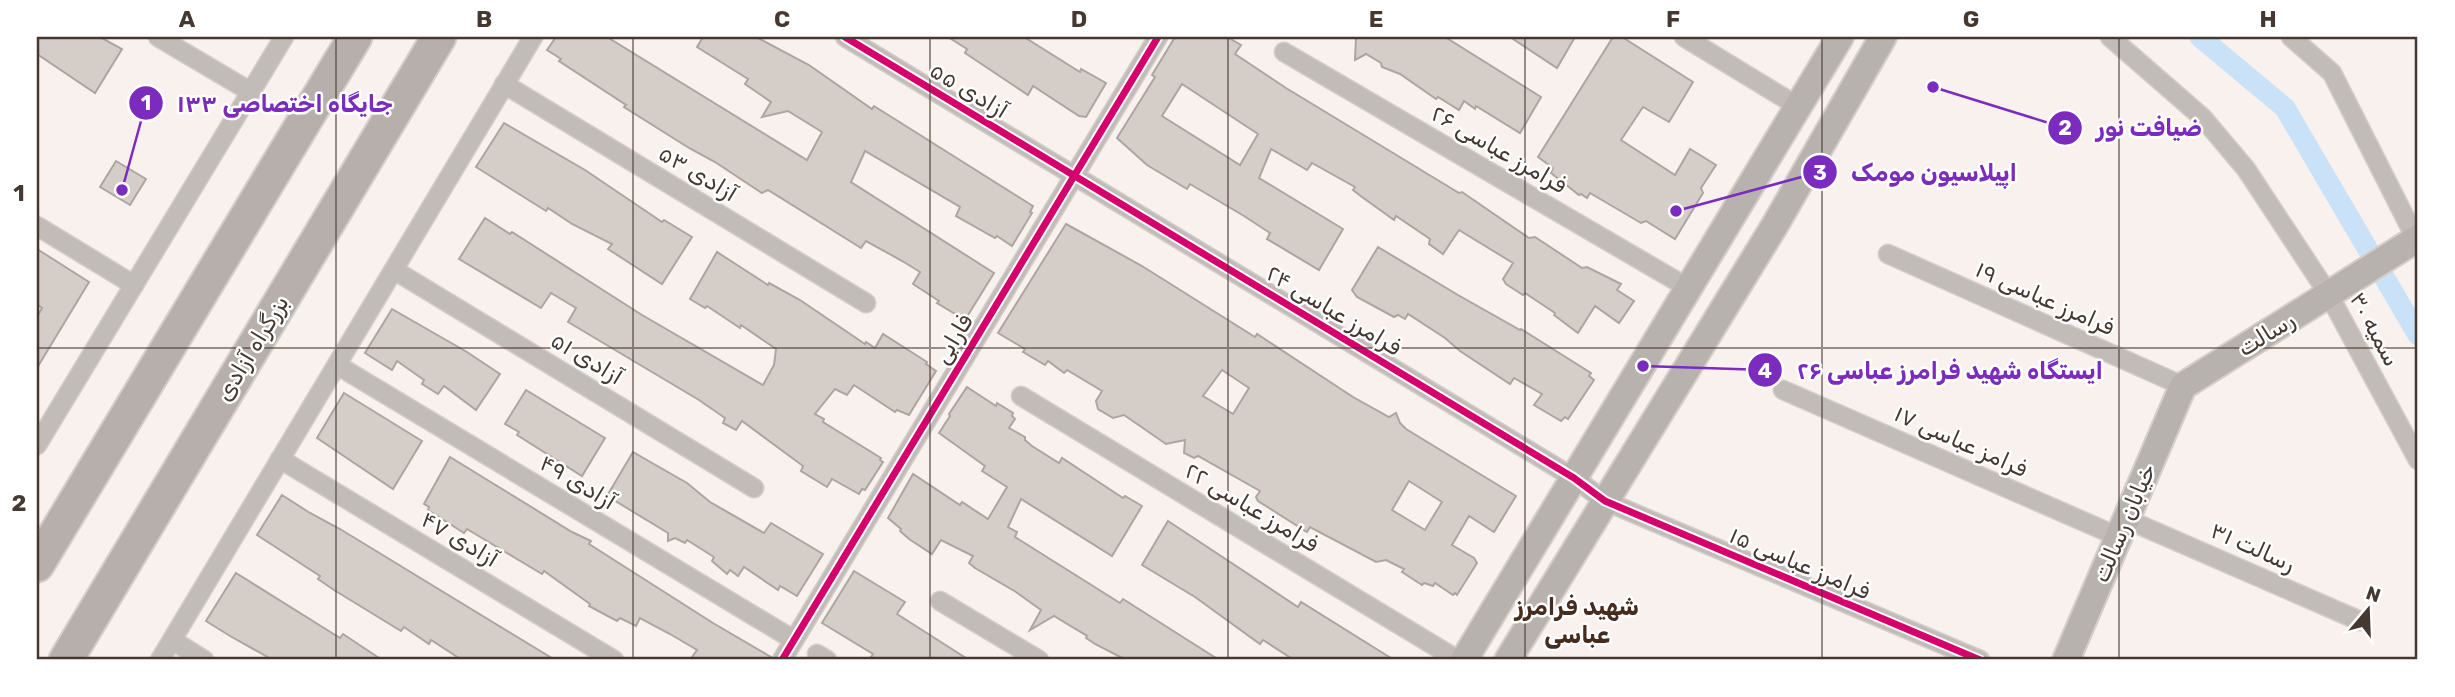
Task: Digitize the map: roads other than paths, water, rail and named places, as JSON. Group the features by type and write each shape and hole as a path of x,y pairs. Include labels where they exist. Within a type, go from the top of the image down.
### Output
{"highway":[{"path":"37,565 355,37"},
{"name":"بزرگراه آزادی","path":"66,660 439,37"},
{"path":"37,524 142,390"}],"main road":[{"path":"1464,660 1840,37"},
{"path":"1508,660 1775,225 1883,37"},
{"name":"رسالت","path":"2183,386 2417,239"},
{"name":"خیابان رسالت","path":"2066,660 2183,386"}],"street":[{"path":"159,37 251,92"},
{"path":"37,445 284,37"},
{"path":"160,660 533,37"},
{"name":"آزادی ۵۵","path":"845,37 1074,175"},
{"name":"فارابی","path":"782,660 1157,37"},
{"path":"1684,37 1799,107"},
{"name":"سمیه ۳۰","path":"2110,37 2203,118 2340,289 2418,460"},
{"path":"2291,37 2332,73 2417,239"},
{"name":"فرامرز عباسی ۲۶","path":"1284,52 1690,289"},
{"name":"۵۳ آزادی","path":"505,84 866,303"},
{"name":"فرامرز عباسی ۲۴","path":"1074,175 1574,478 1605,501"},
{"path":"37,226 134,285"},
{"name":"فرامرز عباسی ۱۹","path":"1888,254 2183,386"},
{"name":"۵۱ آزادی","path":"394,270 754,488"},
{"name":"۴۹ آزادی","path":"337,365 794,640"},
{"name":"فرامز عباسی ۱۷","path":"1783,390 2122,528"},
{"name":"فرامرز عباسی ۲۲","path":"1021,396 1458,660"},
{"name":"۴۷ آزادی","path":"280,459 614,660"},
{"name":"فرامرز عباسی ۱۵","path":"1605,501 1980,660"},
{"name":"رسالت ۳۱","path":"2122,528 2360,621"},
{"path":"940,601 1039,660"},
{"path":"172,640 204,660"}],"waterway":[{"path":"2200,37 2285,108 2418,335"}],"place":[{"name":"ضیافت نور","path":"1933,87"},
{"name":"جایگاه اختصاصی ۱۳۳","path":"122,190"},
{"name":"اپیلاسیون مومک","path":"1676,211"},
{"name":"ایستگاه شهید فرامرز عباسی ۲۶","path":"1643,366"}],"district":[{"name":"شهید فرامرز عباسی","path":"1577,621"}]}
